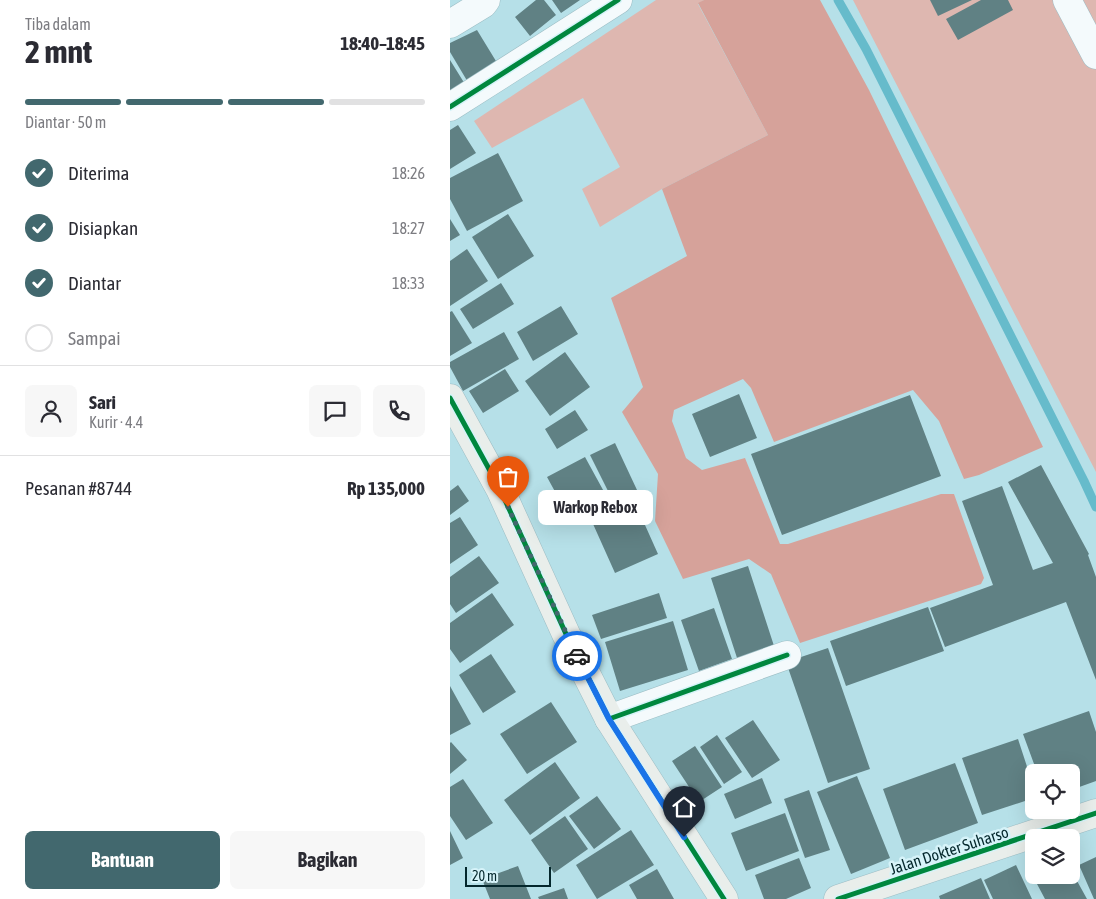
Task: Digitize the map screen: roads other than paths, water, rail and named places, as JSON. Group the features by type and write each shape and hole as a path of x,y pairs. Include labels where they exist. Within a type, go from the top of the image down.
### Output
{"street":[{"path":"450,24 483,4 486,0"},
{"path":"450,107 618,0"},
{"path":"1067,0 1096,55"},
{"path":"450,398 500,489 566,634 609,719 724,899"},
{"path":"609,719 787,655"},
{"name":"Jalan Dokter Suharso","path":"838,899 1096,813"}],"waterway":[{"path":"838,0 866,49 1096,507"}],"place":[{"name":"Warkop Rebox","path":"508,507"}]}
